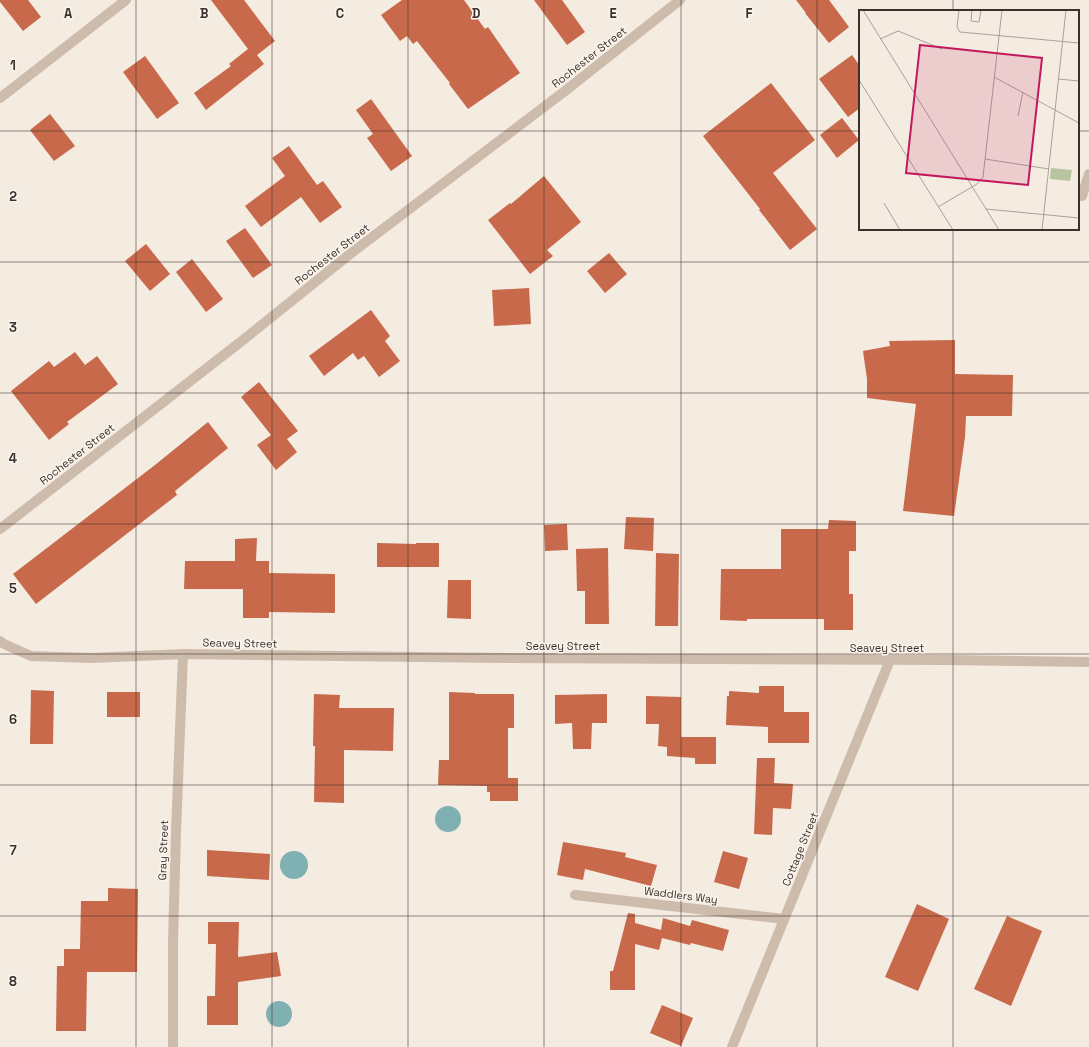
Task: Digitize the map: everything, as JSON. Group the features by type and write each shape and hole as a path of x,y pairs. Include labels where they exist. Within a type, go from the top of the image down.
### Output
{"street":[{"path":"0,98 126,0"},
{"name":"Rochester Street","path":"0,529 243,340 350,254 562,94 680,0"},
{"path":"1082,196 1089,174"},
{"name":"Seavey Street","path":"0,641 31,656 91,658 183,654 1089,662"},
{"name":"Gray Street","path":"173,1047 173,942 183,654"},
{"name":"Cottage Street","path":"732,1047 890,660"},
{"name":"Waddlers Way","path":"575,895 784,919"}],"water":[{"path":"448,806 458,809 461,819 458,829 448,832 438,829 435,819 438,809"},
{"path":"294,851 304,855 308,865 304,875 294,879 284,875 280,865 284,855"},
{"path":"279,1001 289,1004 292,1014 289,1024 279,1027 269,1024 266,1014 269,1004"}],"building":[{"path":"0,0 28,0 41,17 23,31"},
{"path":"211,0 244,0 275,41 257,55 264,64 206,110 194,93 231,66 229,64 248,49"},
{"path":"402,0 464,0 485,29 488,27 520,73 468,109 417,41 413,44 407,36 400,41 381,15"},
{"path":"534,0 562,0 585,32 567,45"},
{"path":"796,0 829,0 849,27 829,43"},
{"path":"852,55 859,65 859,109 848,117 819,79"},
{"path":"145,56 179,103 157,119 123,72"},
{"path":"771,83 815,140 773,173 817,229 790,250 703,136"},
{"path":"371,99 412,156 391,171 367,138 373,134 356,110"},
{"path":"50,114 75,146 54,161 30,130"},
{"path":"842,118 859,140 837,158 820,135"},
{"path":"289,146 317,185 323,181 342,207 320,223 301,197 261,227 245,206 285,176 272,158"},
{"path":"544,176 581,222 547,250 553,256 530,274 488,220 510,203 511,204"},
{"path":"245,228 272,265 253,278 226,241"},
{"path":"146,244 170,274 150,291 125,261"},
{"path":"609,253 627,274 605,293 587,271"},
{"path":"192,259 223,299 206,312 176,272"},
{"path":"529,288 531,324 494,326 492,290"},
{"path":"371,310 390,336 385,341 400,361 379,377 364,356 358,360 353,353 324,376 309,356"},
{"path":"955,340 955,374 1013,375 1012,416 966,416 965,437 954,516 903,511 916,404 867,398 867,379 863,351 890,346 889,341"},
{"path":"75,352 85,365 97,356 118,384 67,422 69,424 49,440 11,391 49,361 54,367"},
{"path":"259,382 298,431 287,439 297,452 276,470 257,445 271,435 241,397"},
{"path":"208,422 228,448 175,491 177,495 36,604 13,574 155,465"},
{"path":"626,517 654,518 653,551 624,549"},
{"path":"829,520 856,521 856,551 849,551 849,594 853,594 853,630 824,630 824,619 747,619 747,621 720,620 721,569 781,569 781,529 828,529"},
{"path":"567,524 568,550 545,551 544,525"},
{"path":"257,538 256,561 269,561 269,573 335,574 335,613 269,612 269,618 243,618 243,589 184,589 185,561 235,561 235,539"},
{"path":"377,543 439,543 439,567 377,567"},
{"path":"608,548 609,624 585,624 585,591 577,591 576,549"},
{"path":"656,553 679,554 678,626 655,626"},
{"path":"448,580 471,580 471,619 447,618"},
{"path":"759,686 784,686 784,712 809,712 809,743 768,743 768,727 726,725 727,696 729,696 729,691 759,693"},
{"path":"31,690 54,691 53,744 30,744"},
{"path":"107,692 140,692 140,717 107,717"},
{"path":"449,692 514,694 514,728 508,728 508,778 518,778 518,801 490,801 490,792 487,792 487,786 438,785 439,760 449,760"},
{"path":"314,694 340,695 339,708 394,708 393,751 344,750 344,803 314,802"},
{"path":"607,694 607,723 592,723 591,749 573,749 572,723 555,724 555,695"},
{"path":"646,696 681,697 681,737 716,737 716,764 695,764 695,758 667,756 667,747 658,746 659,724 646,724"},
{"path":"757,758 775,758 774,783 793,784 791,809 773,808 772,835 754,834"},
{"path":"563,842 626,853 625,857 657,865 651,886 585,869 583,880 557,875"},
{"path":"207,850 270,854 269,880 207,876"},
{"path":"723,851 748,858 739,889 714,882"},
{"path":"108,888 138,889 137,972 87,972 86,1031 56,1031 57,966 64,966 64,949 80,949 81,901 108,901"},
{"path":"917,904 949,919 918,991 885,977"},
{"path":"628,913 635,914 635,923 661,930 663,918 690,926 692,920 729,930 723,951 662,938 659,950 635,944 635,990 610,990 610,971 613,971"},
{"path":"1007,916 1042,931 1011,1006 974,989"},
{"path":"208,922 239,922 238,957 277,952 281,976 238,982 238,1025 207,1025 207,996 215,996 216,944 208,944"},
{"path":"662,1005 693,1018 681,1046 650,1033"}]}
